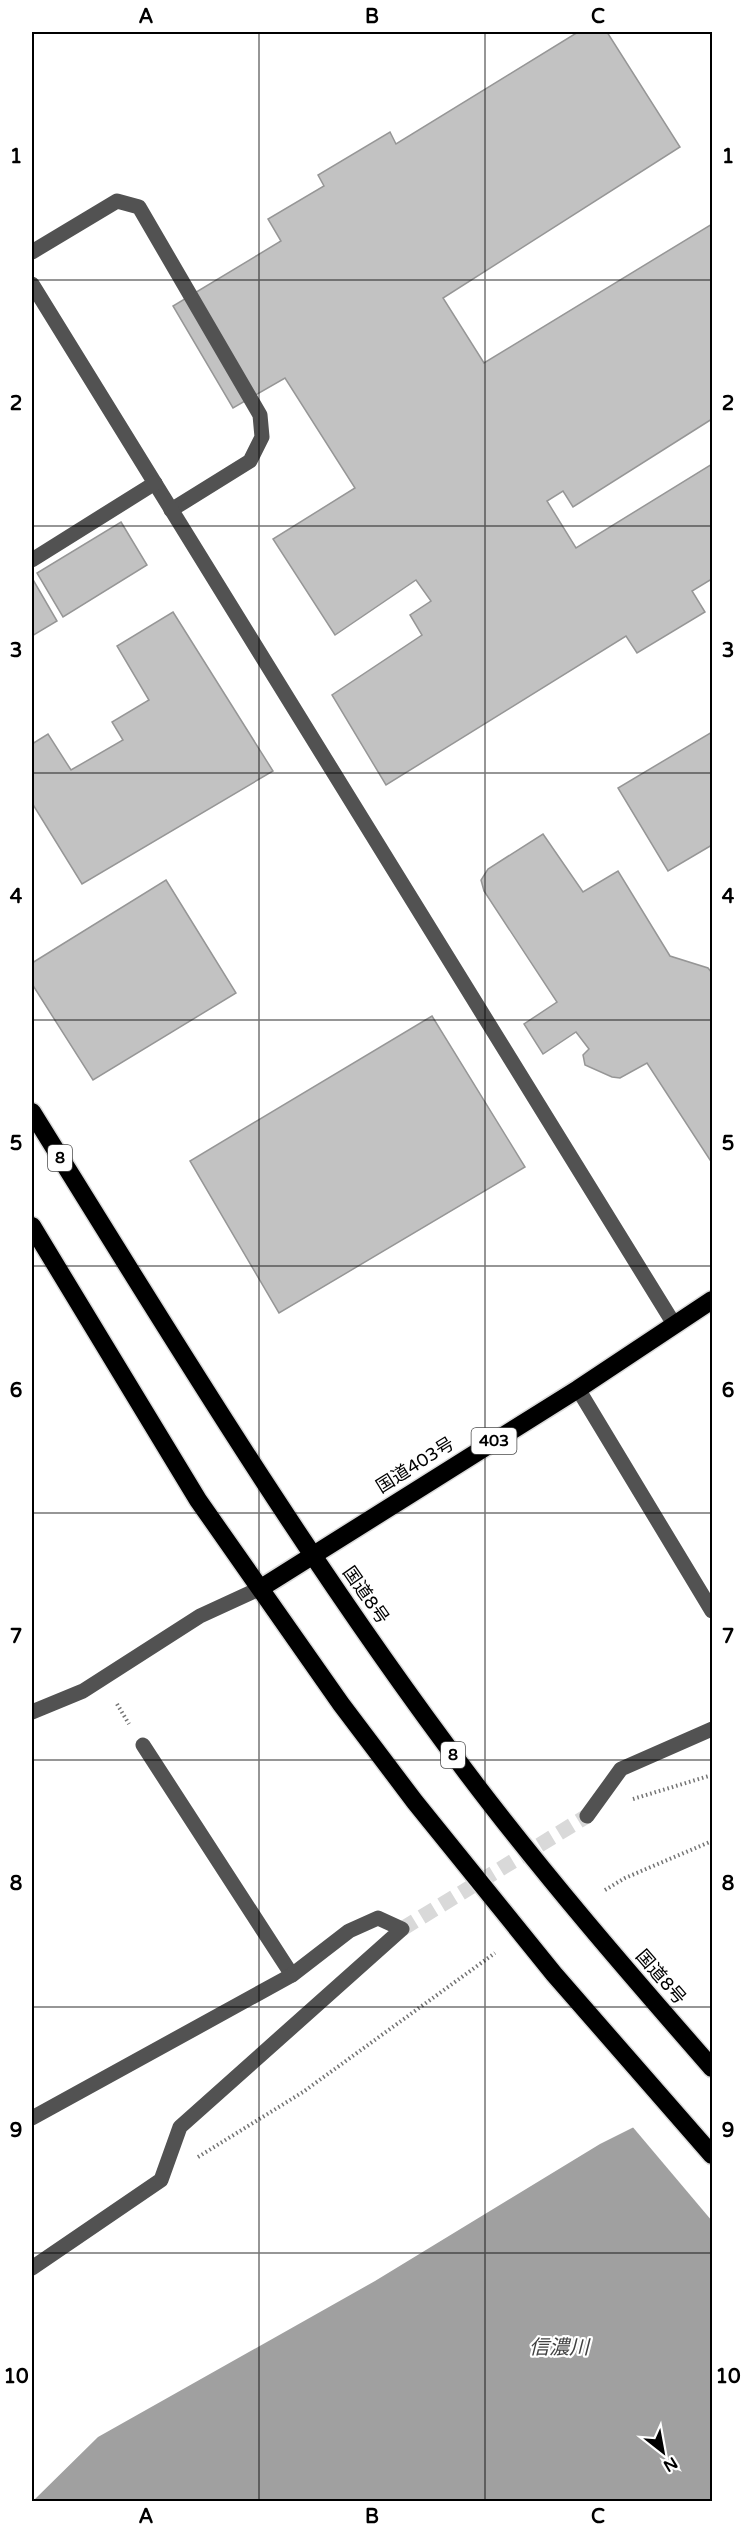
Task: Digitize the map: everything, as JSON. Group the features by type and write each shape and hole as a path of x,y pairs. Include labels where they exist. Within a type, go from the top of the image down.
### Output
{"highway":[{"name":"国道8号","path":"32,1112 259,1476 468,1774 605,1945 712,2068"},
{"path":"32,1226 198,1500 341,1704 554,1974 712,2155"},
{"name":"国道403号","path":"261,1588 578,1389 712,1300"}],"street":[{"path":"32,252 117,201 140,207 260,415 262,437 249,461 171,510"},
{"path":"32,284 674,1324"},
{"path":"32,560 155,483"},
{"path":"578,1389 712,1611"},
{"path":"32,1712 83,1691 200,1616 261,1588"},
{"path":"587,1816 621,1769 712,1729"},
{"path":"142,1745 292,1975"},
{"path":"32,2118 292,1975 349,1931 378,1918 402,1929 180,2127 162,2180 32,2268"}],"path":[{"path":"587,1816 637,1797 712,1775"},
{"path":"605,1890 625,1878 712,1841"},
{"path":"162,2180 303,2092 495,1953"}],"water":[{"name":"信濃川","path":"712,2088 712,2501 32,2502 98,2437 375,2281 600,2144"}],"pier":[{"path":"712,2085 712,2221 631,2125"}],"building":[{"path":"578,32 607,32 680,147 443,298 484,363 712,224 712,419 573,507 563,491 547,501 576,548 712,464 712,583 710,580 692,591 705,612 637,653 626,636 386,785 332,695 422,635 410,615 431,601 416,580 335,635 273,539 355,488 285,378 233,408 173,306 281,241 268,219 324,186 318,175 390,132 396,144"},
{"path":"121,522 147,565 63,617 37,573"},
{"path":"32,578 57,621 32,636"},
{"path":"173,612 273,771 82,884 32,803 32,744 48,734 71,770 123,740 112,722 149,700 117,646"},
{"path":"712,732 712,845 668,871 618,788"},
{"path":"543,834 583,892 618,871 670,956 708,968 712,973 712,1163 647,1063 620,1078 612,1077 585,1065 583,1055 589,1049 576,1032 543,1054 524,1024 557,1002 484,891 481,880 488,869"},
{"path":"166,880 236,993 93,1080 32,984 32,963"},
{"path":"432,1016 525,1167 279,1313 190,1161"}],"tunnel":[{"path":"402,1929 587,1816"}]}
